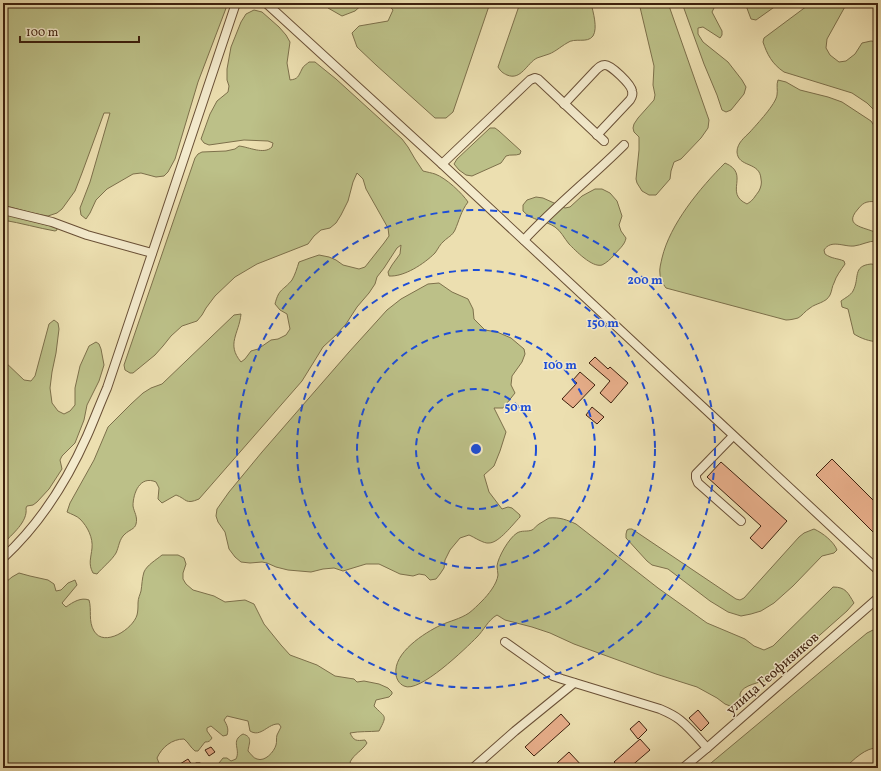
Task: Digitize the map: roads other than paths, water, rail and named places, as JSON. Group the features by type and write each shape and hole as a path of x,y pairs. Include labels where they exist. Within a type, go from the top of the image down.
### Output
{"street":[{"path":"3,558 33,526 54,497 70,470 107,388 236,3"},
{"path":"266,3 442,164 878,570"},
{"path":"564,104 601,66 609,66 625,80 630,85 632,91 630,100 596,135"},
{"path":"442,164 533,78 538,79 604,142"},
{"path":"524,240 542,221 624,146"},
{"path":"3,210 52,222 87,235 152,253"},
{"path":"733,436 696,474 696,478 698,483 741,521"},
{"name":"улица Геофизиков","path":"683,768 878,598"},
{"path":"505,642 553,676 672,714 681,720 707,748"},
{"path":"472,768 574,683"}]}
